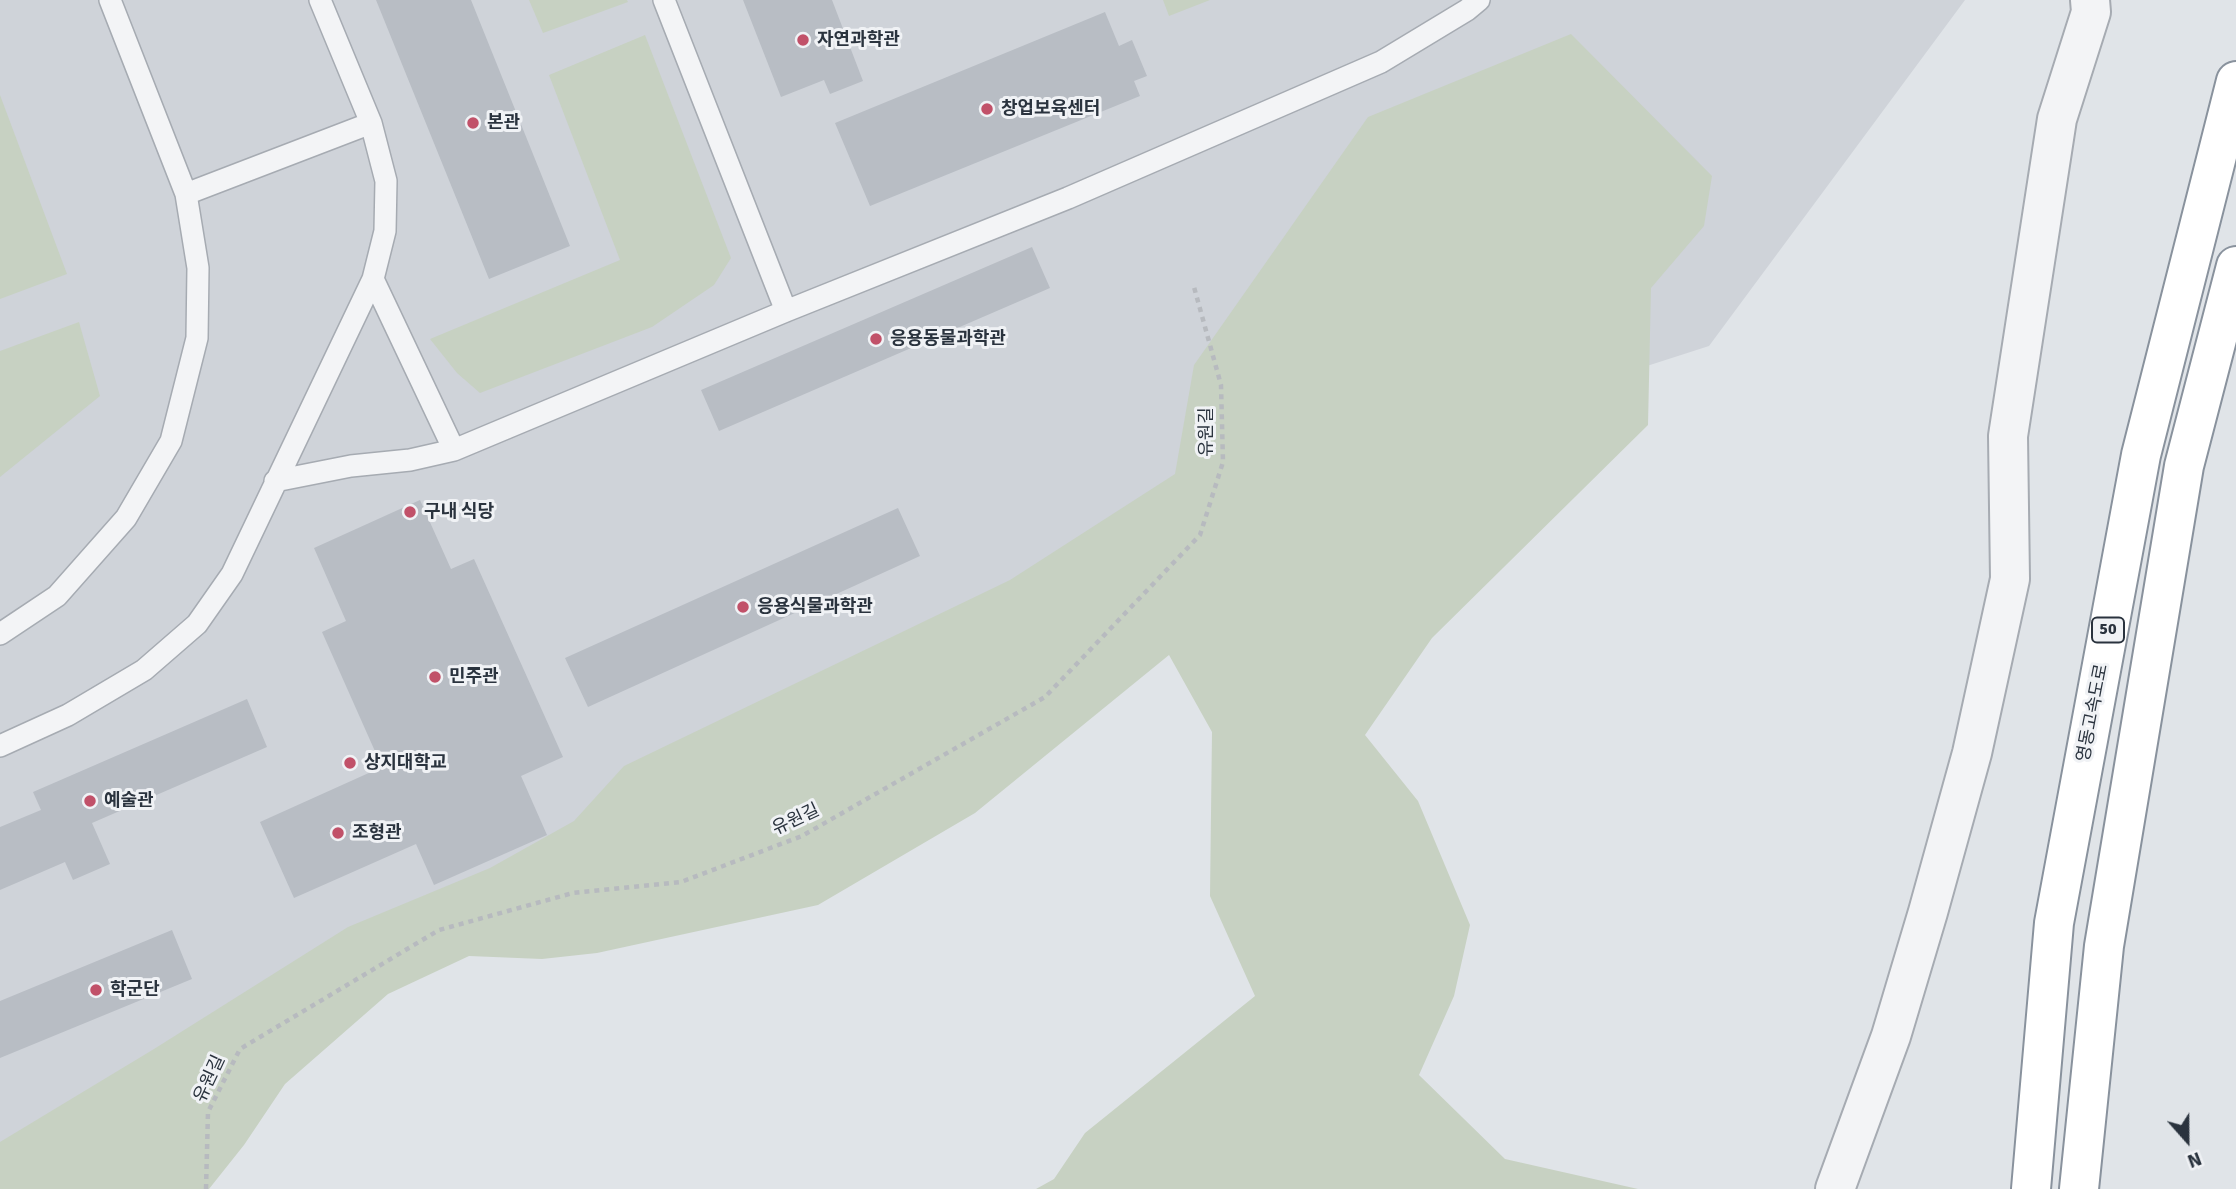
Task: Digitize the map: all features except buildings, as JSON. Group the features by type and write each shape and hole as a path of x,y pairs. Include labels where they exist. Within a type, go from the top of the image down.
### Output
{"highway":[{"name":"영동고속도로","path":"2031,1189 2054,923 2141,455 2236,81"},
{"path":"2079,1189 2104,946 2184,466 2236,266"}],"street":[{"path":"1835,1189 1891,1036 1928,912 1972,753 2007,593 2010,579 2008,436 2057,119 2091,12 2090,0"}],"lane":[{"path":"0,634 57,596 126,518 171,441 197,338 198,268 186,194 110,0"},
{"path":"0,746 68,715 144,670 197,624 232,574 373,279 385,231 386,181 371,123 320,0"},
{"path":"664,0 786,311"},
{"path":"275,481 351,466 410,460 454,450 786,311 1068,198 1381,62 1479,0"},
{"path":"186,194 371,123"},
{"path":"373,279 454,450"}],"path":[{"name":"유원길","path":"206,1189 208,1112 240,1049 428,936 439,930 573,893 681,882 790,841 1045,697 1200,535 1223,462 1221,385 1194,287"}],"shaded area":[{"name":"상지대학교","path":"0,0 1965,0 1709,346 1532,403 1141,521 0,1189"}],"green space":[{"path":"529,0 627,0 628,2 543,33"},
{"path":"1163,0 1210,0 1169,16"},
{"path":"1571,34 1712,176 1704,226 1651,288 1648,425 1432,638 1365,735 1418,801 1470,925 1454,996 1419,1075 1505,1159 1638,1189 1036,1189 1054,1179 1085,1133 1255,996 1210,896 1212,732 1169,655 975,813 818,905 597,953 542,959 469,956 388,994 285,1084 244,1145 209,1189 0,1189 0,1142 348,927 490,868 574,821 624,766 1010,580 1175,474 1194,365 1368,117"},
{"path":"645,35 731,258 714,285 652,327 480,393 457,373 430,339 620,260 549,75"},
{"path":"0,95 67,274 0,299"},
{"path":"79,322 100,396 0,477 0,351"}],"place":[{"name":"자연과학관","path":"803,40"},
{"name":"창업보육센터","path":"987,109"},
{"name":"본관","path":"473,123"},
{"name":"응용동물과학관","path":"876,339"},
{"name":"구내 식당","path":"410,512"},
{"name":"응용식물과학관","path":"743,607"},
{"name":"민주관","path":"435,677"},
{"name":"상지대학교","path":"350,763"},
{"name":"예술관","path":"90,801"},
{"name":"조형관","path":"338,833"},
{"name":"학군단","path":"96,990"}]}
